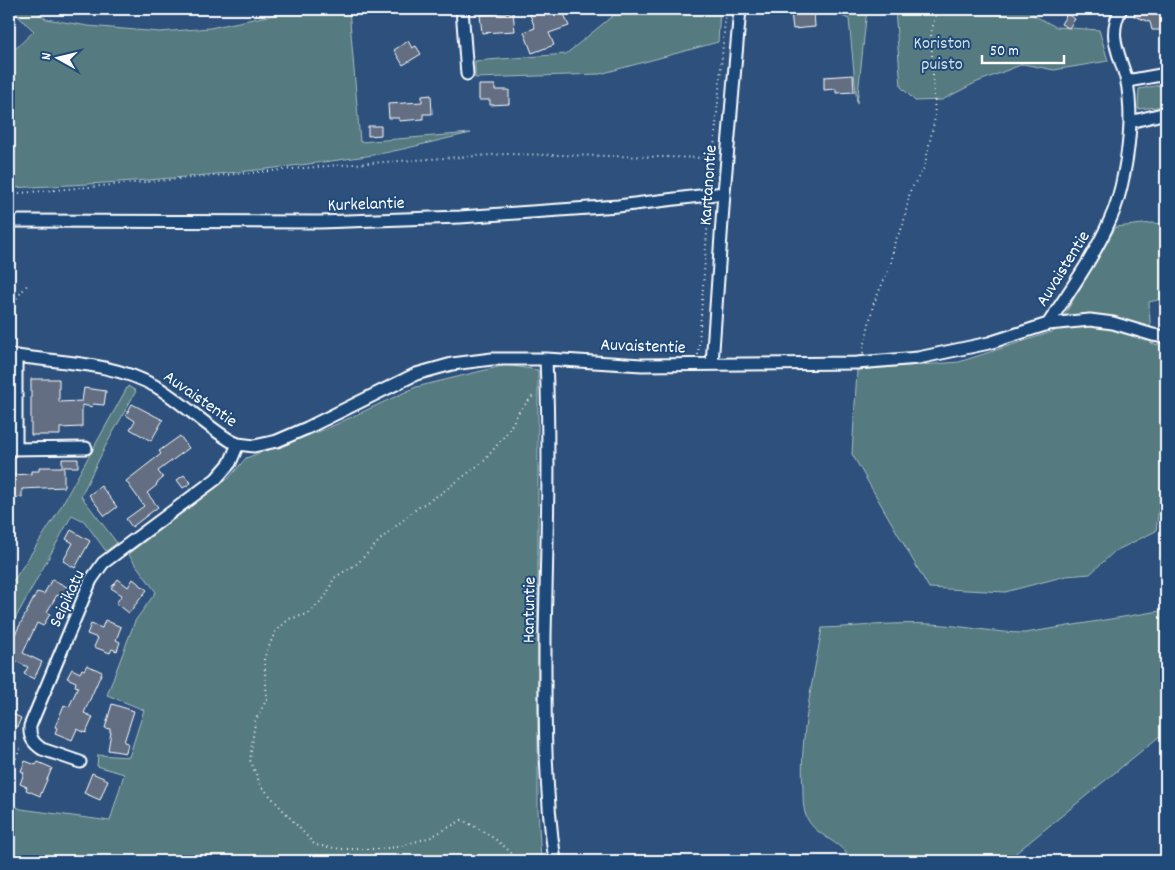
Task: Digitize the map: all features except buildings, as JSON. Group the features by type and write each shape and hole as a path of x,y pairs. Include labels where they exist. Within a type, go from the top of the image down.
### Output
{"street":[{"path":"462,9 467,74"},
{"name":"Kartanontie","path":"712,364 740,9"},
{"name":"Auvaistentie","path":"12,355 76,362 130,375 167,394 218,433 238,444 254,446 277,441 307,428 416,374 452,364 492,359 546,359 642,365 857,363 918,358 989,343 1048,324 1112,218 1128,150 1130,122 1126,79 1118,59 1114,40 1115,25 1121,9"},
{"path":"1126,79 1133,80 1166,74"},
{"path":"1130,122 1166,113"},
{"name":"Kurkelantie","path":"9,221 320,222 460,217 618,206 724,193"},
{"path":"1048,324 1070,321 1105,322 1166,337"},
{"path":"12,355 12,449 86,448"},
{"name":"Hantuntie","path":"546,359 548,453 545,701 549,822 555,861"},
{"name":"Seipikatu","path":"31,736 32,720 95,573 110,558 216,479 230,463 238,444"},
{"path":"31,736 33,741 42,749 80,762"}],"path":[{"path":"713,168 726,9"},
{"path":"857,363 866,345 873,305 891,264 895,241 903,226 910,191 924,168 935,118 931,33 937,9"},
{"path":"9,194 339,165 506,154 714,158"},
{"path":"697,364 709,215"},
{"path":"9,311 28,284"},
{"path":"518,861 511,852 477,827 462,820 431,837 398,847 341,849 315,845 261,786 250,760 254,721 267,700 264,658 275,632 289,620 308,614 326,596 334,578 358,563 382,538 416,509 440,494 484,461 507,434 520,410 547,381"},
{"path":"9,772 22,745 31,736"}],"green space":[{"path":"10,9 35,9 46,19 88,26 160,32 210,28 277,14 275,9 349,9 360,142 471,133 374,155 316,163 229,173 9,188 9,55 34,31"},
{"path":"621,9 720,9 718,42 600,74 475,78 475,61 566,54"},
{"path":"825,9 867,9 857,104 849,19"},
{"name":"Koriston puisto","path":"895,9 1036,9 1033,15 1056,27 1099,30 1108,61 1054,70 1023,64 975,83 942,100 915,101 901,87"},
{"path":"1166,84 1166,106 1138,109 1139,89"},
{"path":"1152,223 1166,224 1166,298 1149,302 1151,343 1166,347 1166,451 1156,531 1115,551 1090,574 1066,576 1005,592 929,588 852,454 857,370 959,362 1055,331 1116,227"},
{"path":"506,365 538,370 538,809 541,861 9,861 9,804 21,809 110,821 124,774 97,766 98,755 129,757 144,710 107,695 135,621 156,592 128,554 229,478 246,458 326,429 416,387"},
{"path":"128,386 136,391 81,496 117,543 106,551 84,521 72,515 9,630 9,580 14,580 55,517"},
{"path":"1166,610 1166,731 1006,861 851,861 841,848 814,828 809,821 803,802 803,750 822,628 916,624 1025,633"}]}
